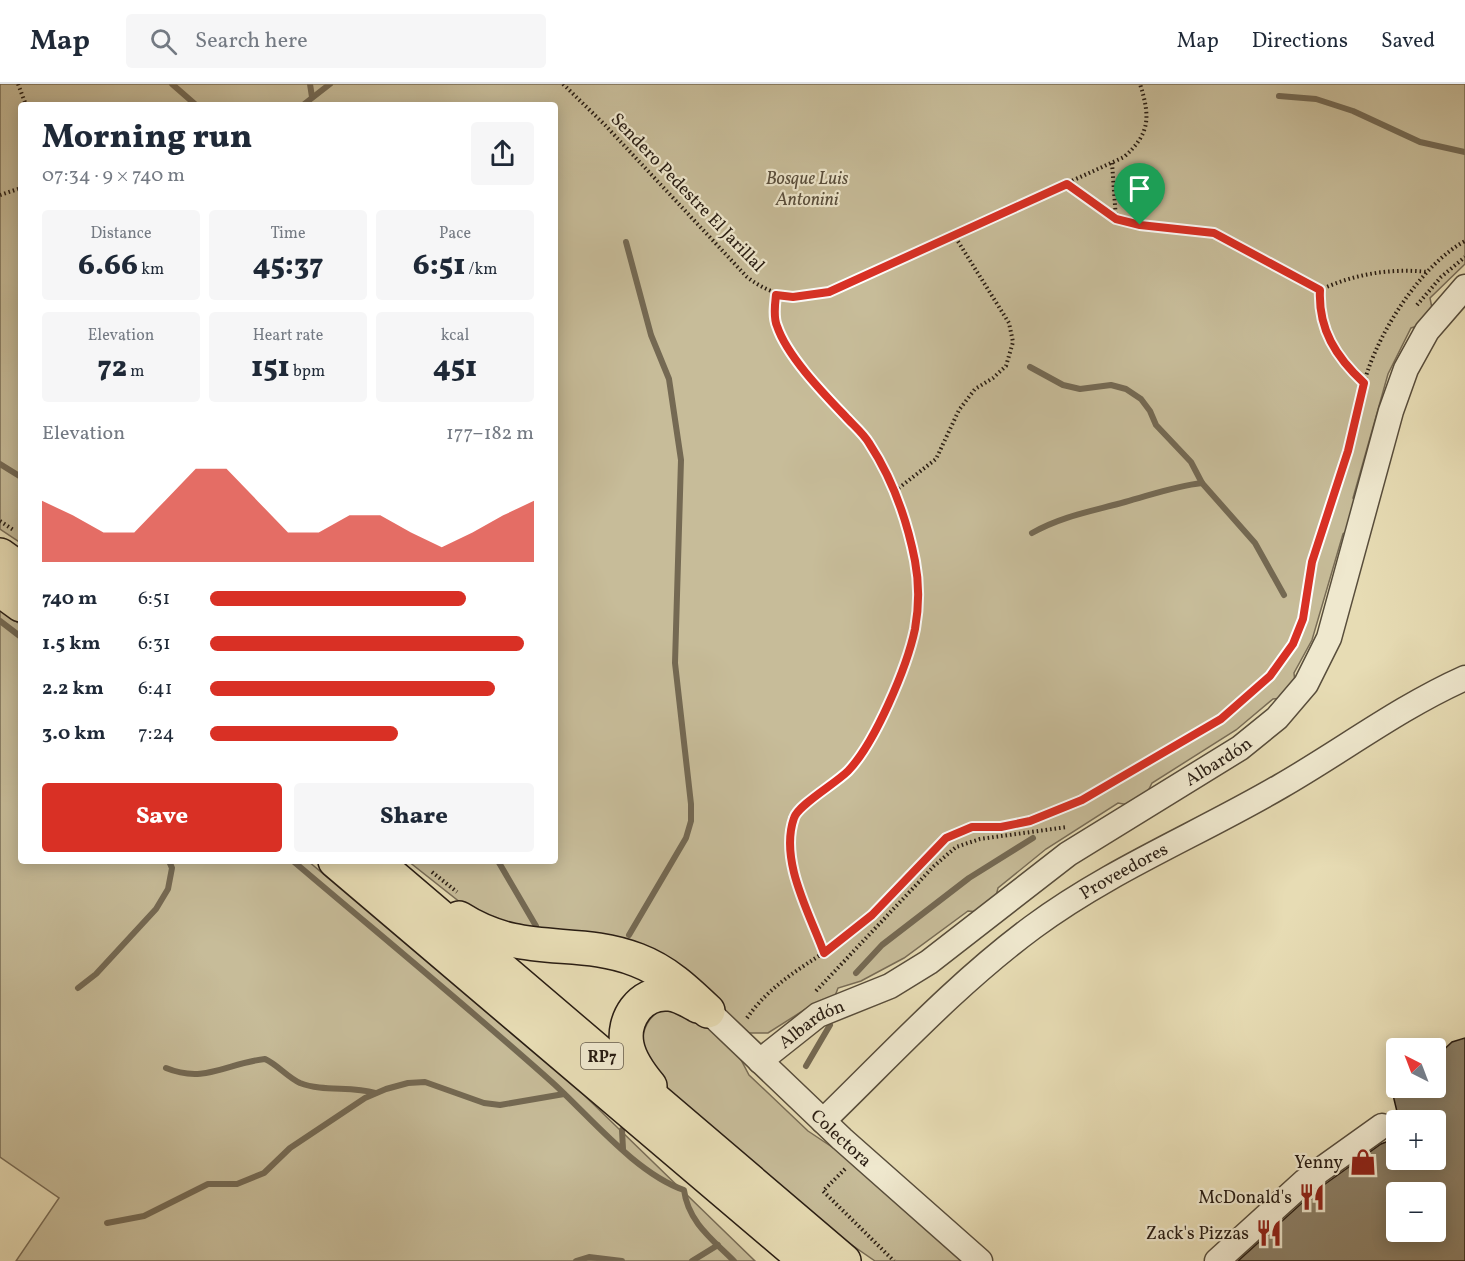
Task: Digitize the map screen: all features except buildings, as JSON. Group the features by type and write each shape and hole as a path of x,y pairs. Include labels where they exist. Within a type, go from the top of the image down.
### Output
{"highway":[{"path":"0,555 18,568"},
{"path":"0,590 18,603"},
{"name":"RP7","path":"339,864 668,1130 810,1249 844,1261"},
{"path":"382,867 470,925 503,939 534,946 605,951 636,959 665,973 708,1011"},
{"name":"RP7","path":"382,867 668,1130"},
{"path":"708,1011 680,996 667,994 644,1001 628,1021 626,1034 632,1059 668,1130 771,1261"},
{"path":"810,1249 854,1261"}],"street":[{"name":"Albardón","path":"760,1060 811,1020 890,986 929,962 1068,854 1240,748 1277,718 1306,684 1329,638 1391,411 1404,375 1426,331 1465,287"},
{"name":"Proveedores","path":"823,1121 941,1005 1033,927 1131,865 1251,804 1418,702 1465,678"},
{"name":"Colectora","path":"708,1011 823,1121 981,1261"},
{"path":"1217,1261 1305,1181 1382,1126"}],"path":[{"path":"18,84 25,102"},
{"name":"Sendero Pedestre El Jarillal","path":"563,84 605,125 734,264 761,288 776,295"},
{"path":"824,953 796,882 792,826 800,808 828,789 862,755 903,668 912,638 918,588 915,561 895,491 869,441 827,397 791,351 776,326 776,295 793,297 829,292 1124,157 1142,138 1147,112 1140,84"},
{"path":"1112,163 1116,219"},
{"path":"1067,184 1116,219 1140,225 1214,233 1320,290"},
{"path":"0,195 18,189"},
{"path":"895,491 936,459 959,410 975,389 993,378 1006,366 1013,342 1009,323 954,236"},
{"path":"743,1023 771,989 824,953 872,915 946,838 972,827 1001,827 1030,821 1082,800 1221,719 1270,676 1293,644 1303,619 1312,562 1348,451 1364,383 1379,345 1428,272 1448,252 1465,241"},
{"path":"1413,313 1441,277 1465,257"},
{"path":"1320,290 1340,281 1388,270 1428,272"},
{"path":"1320,290 1319,308 1329,342 1351,371 1364,383"},
{"path":"0,521 18,533"},
{"path":"1058,834 1072,824"},
{"path":"828,988 812,996 934,866 956,847 980,839 1067,827"},
{"path":"853,1161 823,1191 894,1261"}],"green space":[{"name":"Bosque Luis Antonini","path":"0,84 1465,84 1465,264 1430,298 1432,308 1421,325 1411,328 1388,374 1353,498 1359,507 1354,525 1343,534 1312,640 1294,673 1295,683 1283,698 1273,699 1236,730 1152,783 1146,795 1129,805 1118,803 1046,849 998,888 995,900 980,912 968,911 904,958 861,981 838,988 835,996 812,1005 768,1033 749,1033 695,985 494,929 412,864 558,864 558,102 18,102 18,541 0,529"},
{"path":"0,610 18,623 18,864 312,864 585,1096 755,1261 16,1261 59,1198 0,1157"},
{"path":"668,1007 699,1019 739,1056 749,1075 808,1131 853,1161 963,1261 875,1261 833,1232 669,1096 648,1070 642,1052 643,1033 647,1025 659,1011"}],"waterway":[{"path":"172,84 193,102"},
{"path":"310,84 312,97"},
{"path":"307,102 330,84"},
{"path":"1279,96 1316,99 1353,111 1420,142 1465,152"},
{"path":"626,242 651,335 669,379 681,460 675,663 691,804 691,821 686,838 629,935"},
{"path":"1030,367 1063,385 1080,389 1111,385 1126,389 1141,399 1156,425 1191,462 1202,483 1255,543 1284,595"},
{"path":"0,464 18,475"},
{"path":"1032,533 1078,514 1173,488 1202,483"},
{"path":"0,621 18,635"},
{"path":"856,973 882,945 969,878 1033,838"},
{"path":"78,988 96,974 156,909 168,889 172,868 170,864"},
{"path":"297,864 554,1084 615,1144 649,1171 684,1190 686,1201 696,1221 734,1261"},
{"path":"500,864 536,926"},
{"path":"806,1066 830,1025"},
{"path":"166,1068 193,1074 265,1059 291,1078 309,1086 375,1093"},
{"path":"107,1223 144,1216 208,1184 237,1184 264,1173 290,1148 365,1098 386,1089 408,1083 425,1082 484,1103 500,1105 564,1094"},
{"path":"622,1130 623,1149"},
{"path":"692,1261 718,1245"},
{"path":"576,1261 589,1257 622,1261"}],"place":[{"name":"Yenny","path":"1363,1162"},
{"name":"McDonald's","path":"1312,1197"},
{"name":"Zack's Pizzas","path":"1269,1233"}],"route":[{"path":"1067,184 1116,219 1140,225 1214,233 1320,290 1319,308 1329,342 1351,371 1364,383 1343,469 1315,548 1299,632 1280,665 1246,699 1221,719 1094,794 1057,812 1011,826 972,827 955,832 933,850 872,915 824,953 796,882 792,845 794,817 800,808 828,789 862,755 903,668 915,628 918,588 915,561 895,491 869,441 827,397 791,351 776,326 776,295 812,296 829,292 1067,184"}]}
